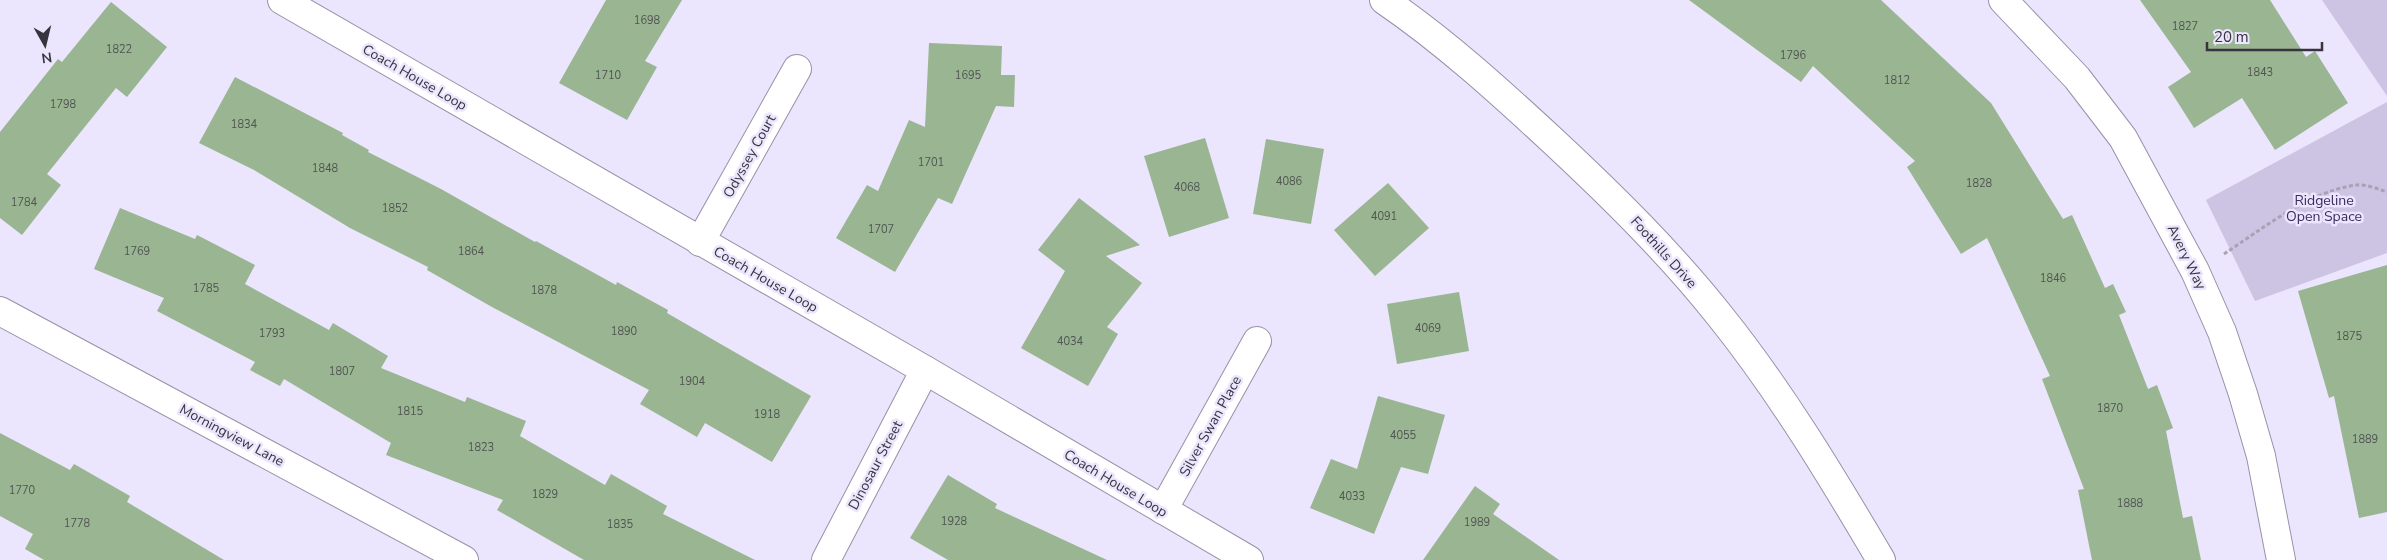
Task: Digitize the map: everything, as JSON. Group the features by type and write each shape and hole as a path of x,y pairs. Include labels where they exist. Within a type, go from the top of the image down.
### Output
{"street":[{"name":"Coach House Loop","path":"282,0 925,370 1249,560"},
{"name":"Foothills Drive","path":"1384,0 1412,19 1503,94 1651,235 1721,317 1786,407 1881,560"},
{"name":"Avery Way","path":"2003,0 2078,78 2122,138 2196,272 2222,332 2243,394 2260,456 2281,560"},
{"name":"Odyssey Court","path":"700,242 797,69"},
{"name":"Morningview Lane","path":"0,311 464,560"},
{"name":"Silver Swan Place","path":"1162,510 1257,341"},
{"name":"Dinosaur Street","path":"826,560 925,370"}],"path":[{"path":"2196,272 2304,203 2358,184 2387,192"}],"green space":[{"path":"2322,0 2387,0 2387,96"},
{"name":"Ridgeline Open Space","path":"2387,102 2387,253 2255,301 2206,200"}],"building":[{"path":"606,0 682,0 645,61 657,67 627,120 559,83"},
{"path":"1689,0 1881,0 1991,103 2063,219 2072,215 2105,288 2113,284 2126,312 2119,315 2148,389 2157,385 2173,428 2166,431 2183,518 2192,516 2201,560 2092,560 2078,490 2084,489 2042,379 2050,376 1987,238 1961,254 1907,167 1915,161 1813,66 1801,82"},
{"path":"2140,0 2270,0 2306,57 2315,51 2348,103 2275,150 2242,98 2194,128 2168,87 2191,72"},
{"path":"111,2 167,47 127,97 116,88 47,174 61,185 22,235 0,218 0,132 58,59 62,62"},
{"path":"929,43 1002,46 1001,75 1015,75 1014,107 996,106 952,204 938,198 895,272 836,238 867,185 878,191 909,120 925,127"},
{"path":"235,77 343,133 342,135 369,150 368,152 441,189 535,242 616,285 617,282 668,310 667,313 811,396 772,462 705,423 697,437 640,404 649,390 492,307 427,270 428,267 350,228 254,170 199,143"},
{"path":"1205,138 1229,218 1169,237 1144,156"},
{"path":"1266,139 1324,149 1311,224 1253,214"},
{"path":"1388,183 1429,228 1375,276 1334,230"},
{"path":"1079,198 1140,245 1106,256 1142,283 1107,327 1118,334 1088,386 1021,348 1065,271 1038,250"},
{"path":"120,208 195,239 197,235 255,265 245,284 329,330 333,323 388,356 381,368 465,402 467,397 526,421 520,436 605,485 611,474 667,506 663,514 755,560 584,560 497,510 503,500 386,455 391,443 284,379 280,386 250,370 255,362 157,311 164,298 94,269"},
{"path":"2387,265 2387,512 2359,518 2334,396 2329,398 2298,291"},
{"path":"1459,292 1469,351 1397,364 1387,304"},
{"path":"1378,396 1445,415 1428,474 1401,467 1374,534 1310,508 1331,459 1357,469"},
{"path":"0,433 70,470 74,464 130,496 127,502 224,560 44,560 25,549 33,534 0,516"},
{"path":"948,475 997,504 995,508 1107,560 948,560 910,538"},
{"path":"1475,486 1500,504 1493,514 1559,560 1423,560"}]}
